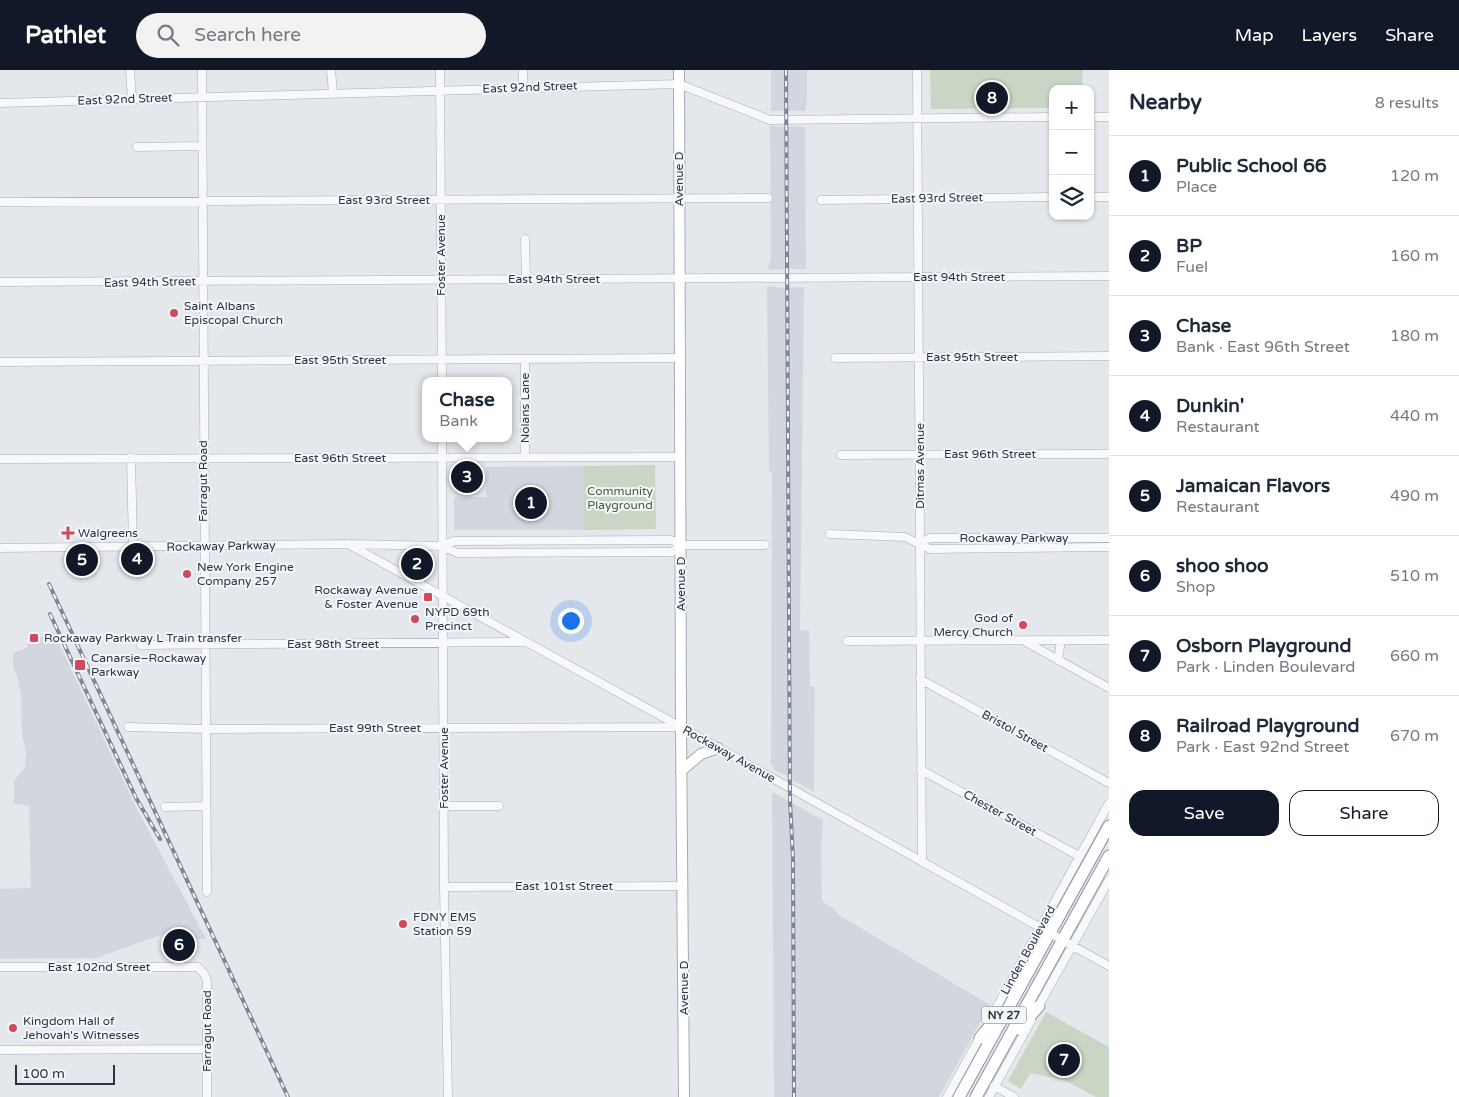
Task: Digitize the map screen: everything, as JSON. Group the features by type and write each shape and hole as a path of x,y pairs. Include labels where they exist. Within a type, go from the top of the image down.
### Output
{"highway":[{"name":"Linden Boulevard","path":"959,1097 1014,998 1045,930 1107,829 1109,820"},
{"name":"Linden Boulevard","path":"976,1097 1002,1050 1067,943 1109,856"},
{"path":"980,1038 1014,998"},
{"path":"1002,1050 1039,1006"},
{"path":"980,1097 987,1076"}],"main road":[{"name":"Avenue D","path":"679,70 684,1097"},
{"path":"681,771 701,754 718,748"}],"street":[{"path":"130,70 132,99"},
{"name":"Farragut Road","path":"202,70 207,892"},
{"path":"331,70 333,93"},
{"name":"Foster Avenue","path":"440,70 442,377"},
{"path":"523,70 523,87"},
{"name":"Ditmas Avenue","path":"917,70 922,862"},
{"name":"East 92nd Street","path":"0,103 679,84 770,120 1049,117"},
{"path":"1094,117 1109,117"},
{"path":"137,147 202,146"},
{"path":"1094,197 1109,196"},
{"name":"East 93rd Street","path":"821,200 1049,197"},
{"name":"East 93rd Street","path":"0,202 768,198"},
{"path":"525,239 526,279"},
{"name":"East 94th Street","path":"0,282 1109,276"},
{"name":"East 95th Street","path":"835,358 1109,356"},
{"name":"Nolans Lane","path":"525,358 526,457"},
{"name":"East 95th Street","path":"0,362 680,358"},
{"name":"Foster Avenue","path":"442,442 444,887 448,1097"},
{"name":"East 96th Street","path":"841,455 1109,454"},
{"name":"East 96th Street","path":"0,459 681,457"},
{"path":"131,458 132,547"},
{"name":"Rockaway Parkway","path":"830,534 905,536 930,549 1109,547"},
{"name":"Rockaway Parkway","path":"920,544 930,538 1109,538"},
{"name":"Rockaway Parkway","path":"443,546 454,540 672,540 681,544 765,545"},
{"name":"Rockaway Parkway","path":"0,548 348,544 443,546 457,553 672,552 681,544"},
{"name":"Rockaway Avenue","path":"348,544 1109,966"},
{"path":"847,641 1109,640"},
{"path":"1024,641 1109,688"},
{"path":"1058,660 1061,641"},
{"name":"East 98th Street","path":"141,645 524,642"},
{"name":"Bristol Street","path":"920,678 1109,783"},
{"name":"East 99th Street","path":"128,727 681,727"},
{"name":"Chester Street","path":"921,770 1079,856"},
{"name":"Linden Boulevard","path":"947,1097 1045,930 1079,856 1109,802"},
{"path":"165,807 206,806"},
{"path":"444,806 499,806"},
{"name":"Linden Boulevard","path":"989,1097 1039,1006 1067,943 1109,880"},
{"name":"East 101st Street","path":"444,887 683,886"},
{"name":"East 102nd Street","path":"0,967 198,967"},
{"name":"Farragut Road","path":"198,967 205,975 207,981 207,1097"},
{"path":"0,1050 206,1049"},
{"path":"994,1086 1014,1097"}],"shaded area":[{"path":"771,70 807,70 807,102 805,111 771,111"},
{"path":"770,126 805,127 806,269 772,270 768,268 771,258"},
{"path":"767,286 780,288 804,287 800,630 809,631 810,686 815,687 814,792 775,770 771,763 772,472 769,472"},
{"path":"583,466 584,530 454,530 454,497 486,497 486,467"},
{"path":"53,631 136,807 206,939 166,939 166,933 96,958 0,959 0,889 31,888 29,806 14,804 14,781 25,767 26,752 22,735 21,696 13,666 13,653 28,647 27,644"},
{"path":"772,792 823,820 821,848 822,901 833,908 839,915 990,1005 939,1097 774,1097"}],"green space":[{"path":"930,70 1083,70 1082,85 1049,85 1049,108 931,109"},
{"name":"Community Playground","path":"655,465 656,529 584,530 583,466"},
{"path":"1046,1012 1109,1047 1109,1097 1096,1097 1064,1080 1030,1073 1021,1089 1008,1081"}],"railway":[{"path":"786,70 790,801 793,858 794,1097"},
{"path":"49,584 288,1097"},
{"path":"50,614 136,798 160,839"}],"place":[{"name":"Railroad Playground","path":"992,98"},
{"name":"Saint Albans Episcopal Church","path":"174,313"},
{"name":"Chase","path":"467,477"},
{"name":"Public School 66","path":"531,503"},
{"name":"Walgreens","path":"68,533"},
{"name":"Dunkin'","path":"137,559"},
{"name":"Jamaican Flavors","path":"82,560"},
{"name":"BP","path":"417,564"},
{"name":"New York Engine Company 257","path":"187,574"},
{"name":"Rockaway Avenue & Foster Avenue","path":"428,597"},
{"name":"NYPD 69th Precinct","path":"415,619"},
{"name":"God of Mercy Church","path":"1023,625"},
{"name":"Rockaway Parkway L Train transfer","path":"34,638"},
{"name":"Canarsie–Rockaway Parkway","path":"80,665"},
{"name":"FDNY EMS Station 59","path":"403,924"},
{"name":"shoo shoo","path":"179,945"},
{"name":"Kingdom Hall of Jehovah's Witnesses","path":"13,1028"},
{"name":"Osborn Playground","path":"1064,1060"}]}
